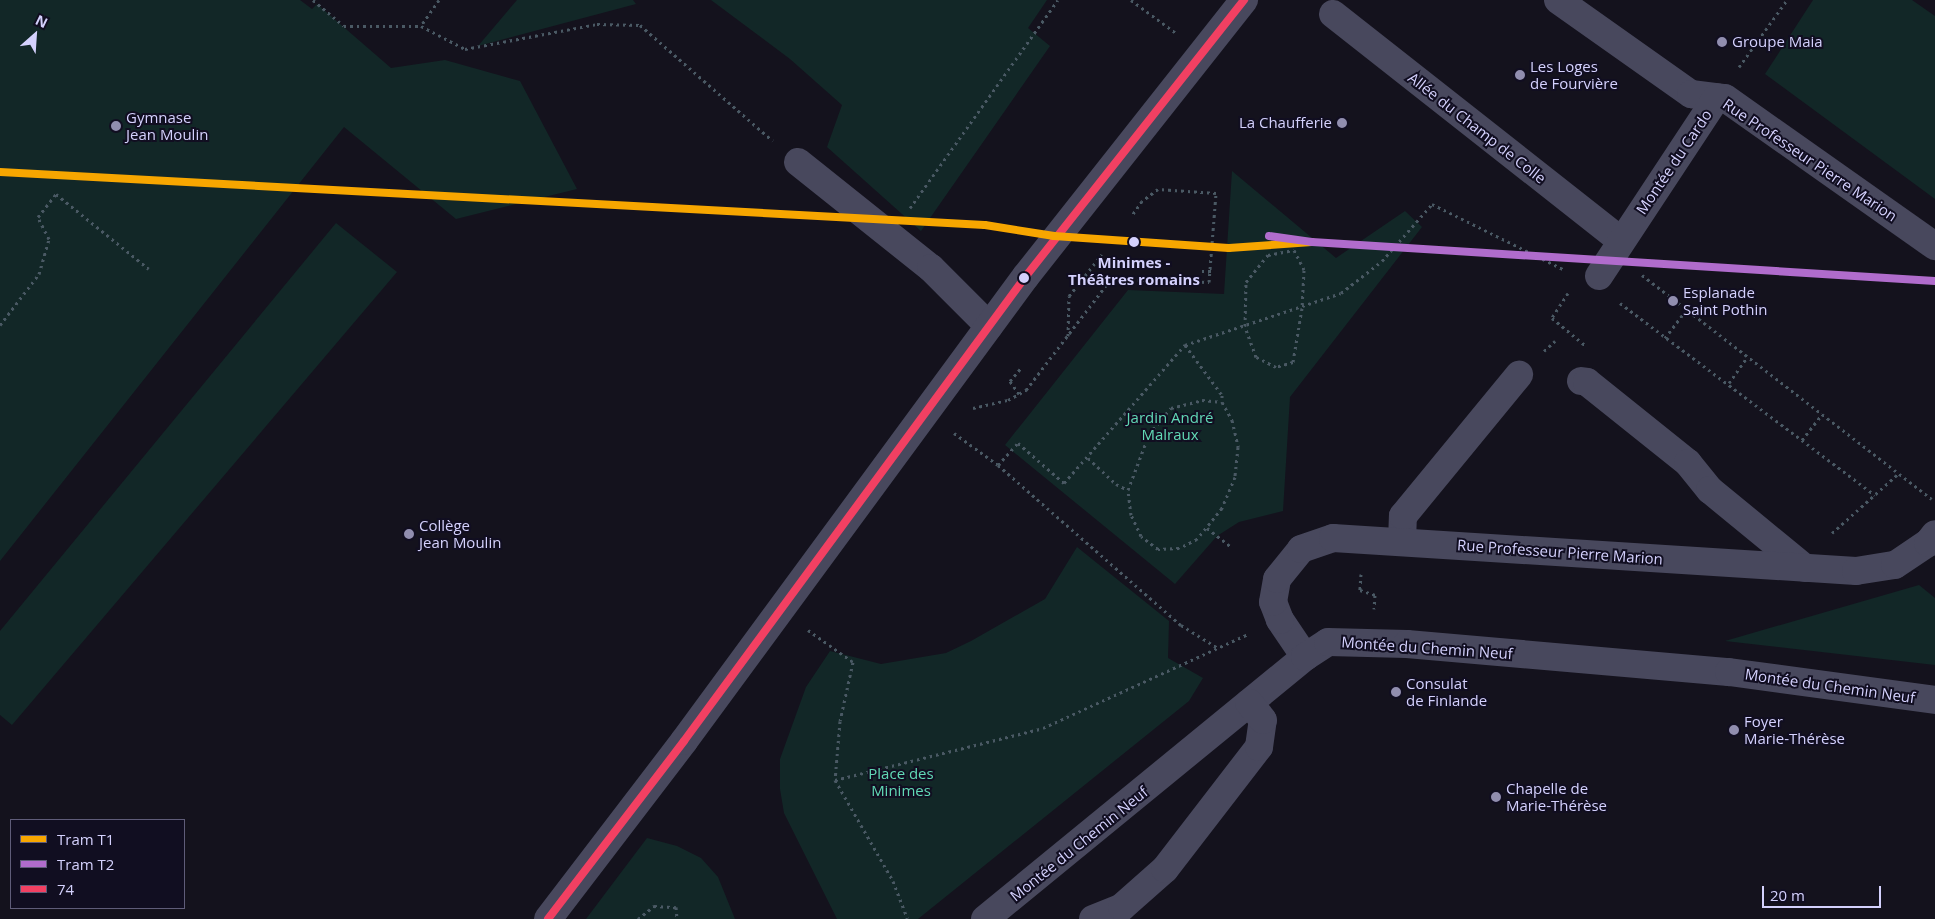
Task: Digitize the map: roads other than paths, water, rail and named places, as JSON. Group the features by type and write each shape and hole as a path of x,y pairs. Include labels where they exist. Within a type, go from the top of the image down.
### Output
{"street":[{"path":"548,919 937,421 989,326 1244,0"},
{"name":"Rue Professeur Pierre Marion","path":"1558,0 1691,94 1725,98 1935,246"},
{"name":"Allée du Champ de Colle","path":"1333,14 1609,260"},
{"name":"Montée du Cardo","path":"1609,260 1717,97"},
{"path":"798,162 931,268 989,326"},
{"path":"1402,542 1403,516 1519,375"},
{"path":"1581,382 1587,382 1688,463 1710,490 1805,568"},
{"name":"Rue Professeur Pierre Marion","path":"1305,657 1280,620 1273,602 1277,579 1300,549 1333,538 1856,571 1895,565 1928,544 1935,534"},
{"name":"Montée du Chemin Neuf","path":"985,919 1305,657 1328,642 1408,644 1729,672 1935,700"},
{"path":"1093,919 1122,907 1165,869 1259,746 1263,720 1249,703"}],"tram line":[{"name":"T1","path":"0,172 985,225 1054,236 1229,248 1312,242"},
{"name":"T2","path":"1269,236 1312,242 1935,281"}],"place":[{"name":"Groupe Maia","path":"1722,42"},
{"name":"Les Loges de Fourvière","path":"1520,75"},
{"name":"La Chaufferie","path":"1342,123"},
{"name":"Gymnase Jean Moulin","path":"116,126"},
{"name":"Minimes - Théâtres romains","path":"1134,242"},
{"name":"Esplanade Saint Pothin","path":"1673,301"},
{"name":"Collège Jean Moulin","path":"409,534"},
{"name":"Consulat de Finlande","path":"1396,692"},
{"name":"Foyer Marie-Thérèse","path":"1734,730"},
{"name":"Chapelle de Marie-Thérèse","path":"1496,797"}],"park label":[{"name":"Jardin André Malraux","path":"1170,426"},
{"name":"Place des Minimes","path":"901,782"}]}
